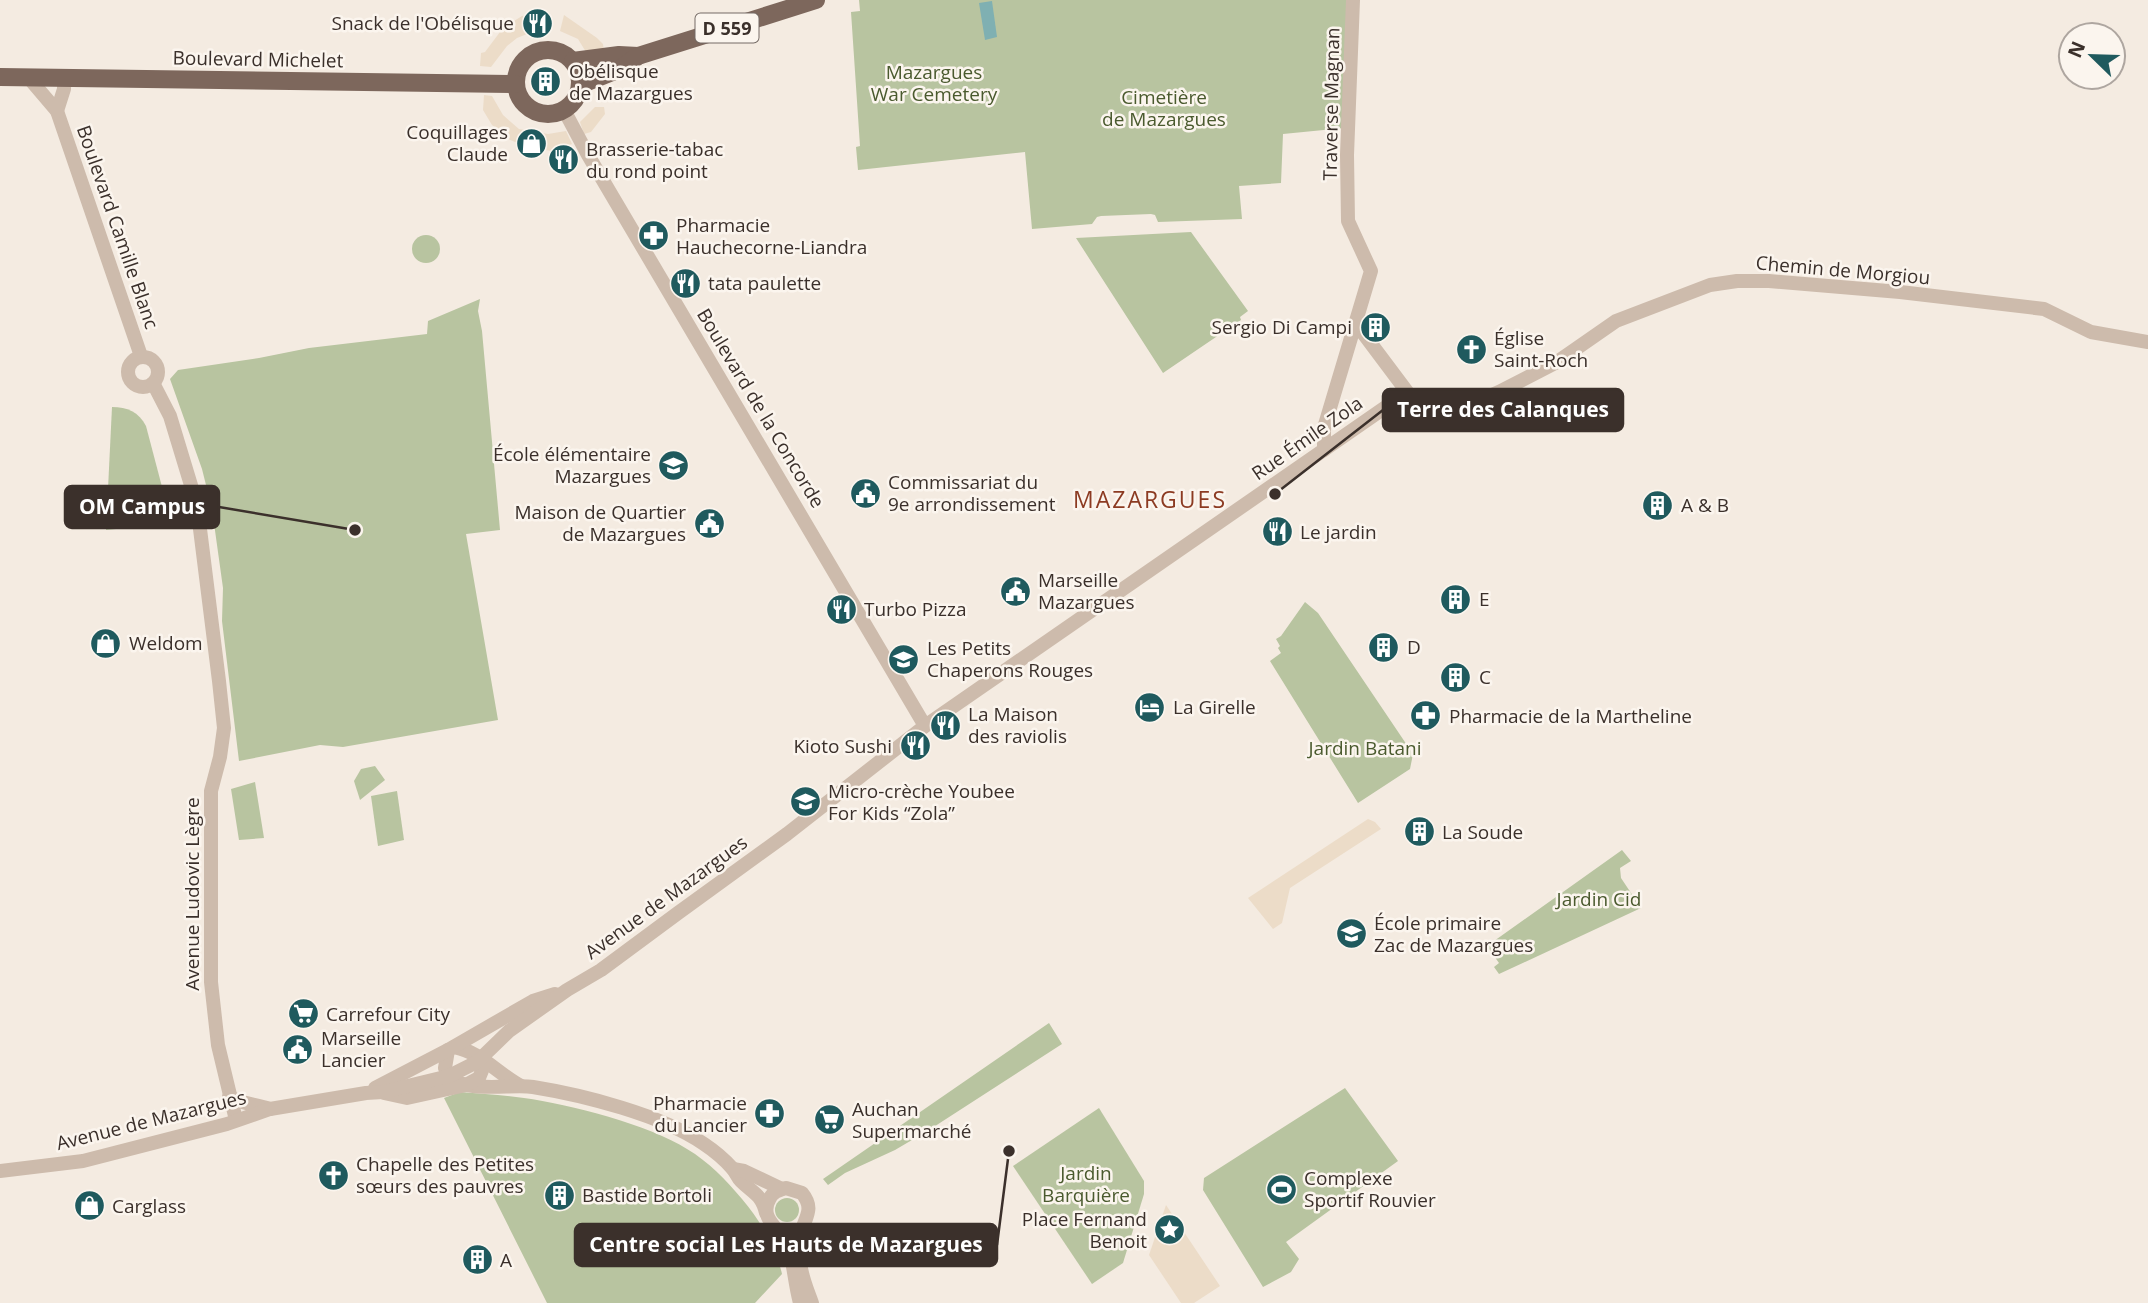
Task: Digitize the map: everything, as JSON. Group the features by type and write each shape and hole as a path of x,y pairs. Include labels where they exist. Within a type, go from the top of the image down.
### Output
{"main road":[{"name":"D 559","path":"573,61 638,55 816,0"},
{"path":"540,51 559,51 573,61 580,77 580,85 574,100 564,110 548,114 532,111 520,99 515,84 517,72 530,55 540,51"},
{"name":"D 559","path":"580,85 620,69 638,55"},
{"name":"Boulevard Michelet","path":"0,77 515,84"}],"street":[{"name":"Traverse Magnan","path":"1353,0 1347,155 1348,215 1353,236 1371,271 1357,325"},
{"name":"Boulevard Camille Blanc","path":"28,77 57,111 141,356"},
{"name":"Boulevard Camille Blanc","path":"57,111 62,98 64,78"},
{"name":"Boulevard de la Concorde","path":"564,110 925,726"},
{"name":"Chemin de Morgiou","path":"1406,393 1427,418 1434,421 1557,362 1616,321 1710,285 1737,281 1769,281 1900,292 2044,309 2091,332 2148,342"},
{"path":"1357,325 1406,393"},
{"path":"1324,450 1324,428 1357,325"},
{"path":"141,356 152,359 158,369 153,383 143,387 132,383 128,368 141,356"},
{"name":"Avenue Ludovic Lègre","path":"153,383 170,415 197,505 219,681 224,728 210,800 211,982 218,1045 236,1120"},
{"name":"Rue Émile Zola","path":"787,834 925,726 1406,393"},
{"name":"Avenue de Mazargues","path":"0,1171 83,1161 270,1109 383,1092 449,1076 483,1059 509,1031 567,990 601,970 787,834"},
{"name":"Avenue de Mazargues","path":"366,1093 533,1001 567,990"},
{"path":"521,1086 470,1051 451,1048 445,1068 455,1081 466,1085 503,1088 521,1086 561,1093 656,1120 705,1144 733,1168 739,1179 763,1200 766,1213 774,1227 785,1237 789,1247 800,1303"},
{"name":"Avenue de Mazargues","path":"383,1092 407,1098 466,1085 479,1078 483,1059"},
{"name":"Avenue de Mazargues","path":"229,1097 238,1102 270,1109"},
{"path":"733,1168 782,1189"},
{"path":"766,1213 768,1201 776,1191 796,1189 807,1199 810,1212 801,1234 800,1263 812,1303"},
{"path":"774,1227 790,1232 804,1224"}],"green space":[{"name":"Cimetière de Mazargues","path":"859,0 1347,0 1344,128 1283,134 1281,183 1239,186 1242,219 1158,222 1155,215 1151,214 1101,216 1092,224 1032,229 1025,152 858,170 856,147 860,146 851,12 860,11"},
{"path":"546,71 554,74 557,82 554,90 546,93 538,90 535,82 538,74"},
{"path":"1191,232 1248,311 1240,317 1241,320 1163,373 1076,238"},
{"path":"426,235 436,239 440,249 436,259 426,263 416,259 412,249 416,239"},
{"path":"480,299 478,311 500,530 466,534 498,720 343,747 320,745 239,761 222,621 223,588 212,509 202,469 170,379 178,370 309,348 427,334 428,321"},
{"path":"112,407 132,411 146,426 171,521 167,524 106,530"},
{"name":"Jardin Batani","path":"1305,602 1318,613 1413,754 1410,769 1358,803 1270,661 1281,653 1276,639"},
{"path":"375,766 385,780 360,800 354,781 361,769"},
{"path":"255,782 264,838 239,840 231,789"},
{"path":"397,791 404,840 378,846 371,796"},
{"name":"Jardin Cid","path":"1622,850 1631,861 1620,868 1621,878 1641,908 1499,974 1494,967 1499,963 1487,946"},
{"path":"1049,1023 1062,1044 895,1150 845,1173 828,1185 823,1179"},
{"name":"Complexe Sportif Rouvier","path":"1345,1088 1398,1161 1286,1242 1299,1259 1291,1272 1263,1287 1203,1190 1204,1178"},
{"path":"460,1092 524,1098 586,1110 652,1132 687,1149 717,1172 749,1207 771,1244 782,1274 755,1303 547,1303 444,1098"},
{"name":"Jardin Barquière","path":"1099,1108 1144,1181 1144,1194 1123,1263 1092,1284 1013,1166"},
{"path":"782,1198 792,1198 799,1205 799,1215 792,1222 782,1222 775,1215 775,1205"}],"shaded area":[{"path":"539,12 550,13 550,29 517,38 507,46 491,67 480,66 481,53 485,52 503,28 522,16"},
{"path":"564,15 597,38 603,44 604,51 586,52 578,39 560,31"},
{"path":"484,95 492,96 503,115 519,129 548,134 566,131 572,144 552,151 527,147 508,139 492,125 483,110"},
{"path":"595,107 604,107 605,114 591,132 584,134 580,122"},
{"path":"1368,819 1381,829 1290,888 1282,923 1273,929 1248,898"},
{"name":"Place Fernand Benoit","path":"1166,1205 1220,1286 1194,1303 1181,1303 1149,1255"}],"water":[{"path":"992,1 997,37 985,40 979,3"}],"place":[{"name":"Snack de l'Obélisque","path":"537,23"},
{"name":"Obélisque de Mazargues","path":"546,82"},
{"name":"Coquillages Claude","path":"531,143"},
{"name":"Brasserie-tabac du rond point","path":"563,160"},
{"name":"Pharmacie Hauchecorne-Liandra","path":"653,236"},
{"name":"tata paulette","path":"685,283"},
{"name":"Sergio Di Campi","path":"1375,327"},
{"name":"Église Saint-Roch","path":"1471,349"},
{"name":"École élémentaire Mazargues","path":"674,465"},
{"name":"Commissariat du 9e arrondissement","path":"865,493"},
{"name":"Terre des Calanques","path":"1275,494"},
{"name":"A & B","path":"1658,505"},
{"name":"Maison de Quartier de Mazargues","path":"709,523"},
{"name":"OM Campus","path":"355,530"},
{"name":"Le jardin","path":"1277,532"},
{"name":"Marseille Mazargues","path":"1015,591"},
{"name":"E","path":"1456,599"},
{"name":"Turbo Pizza","path":"841,609"},
{"name":"Weldom","path":"106,643"},
{"name":"D","path":"1384,647"},
{"name":"Les Petits Chaperons Rouges","path":"904,659"},
{"name":"C","path":"1456,677"},
{"name":"La Girelle","path":"1150,707"},
{"name":"Pharmacie de la Martheline","path":"1426,716"},
{"name":"La Maison des raviolis","path":"945,725"},
{"name":"Kioto Sushi","path":"915,746"},
{"name":"Micro-crèche Youbee For Kids “Zola”","path":"805,802"},
{"name":"La Soude","path":"1419,832"},
{"name":"École primaire Zac de Mazargues","path":"1351,934"},
{"name":"Carrefour City","path":"303,1014"},
{"name":"Marseille Lancier","path":"298,1049"},
{"name":"Pharmacie du Lancier","path":"770,1114"},
{"name":"Auchan Supermarché","path":"829,1120"},
{"name":"Centre social Les Hauts de Mazargues","path":"1009,1151"},
{"name":"Chapelle des Petites sœurs des pauvres","path":"333,1175"},
{"name":"Complexe Sportif Rouvier","path":"1281,1189"},
{"name":"Bastide Bortoli","path":"559,1195"},
{"name":"Carglass","path":"89,1206"},
{"name":"Place Fernand Benoit","path":"1170,1230"},
{"name":"A","path":"477,1260"}],"district":[{"name":"MAZARGUES","path":"1150,499"}],"park label":[{"name":"Mazargues War Cemetery","path":"934,83"}]}
